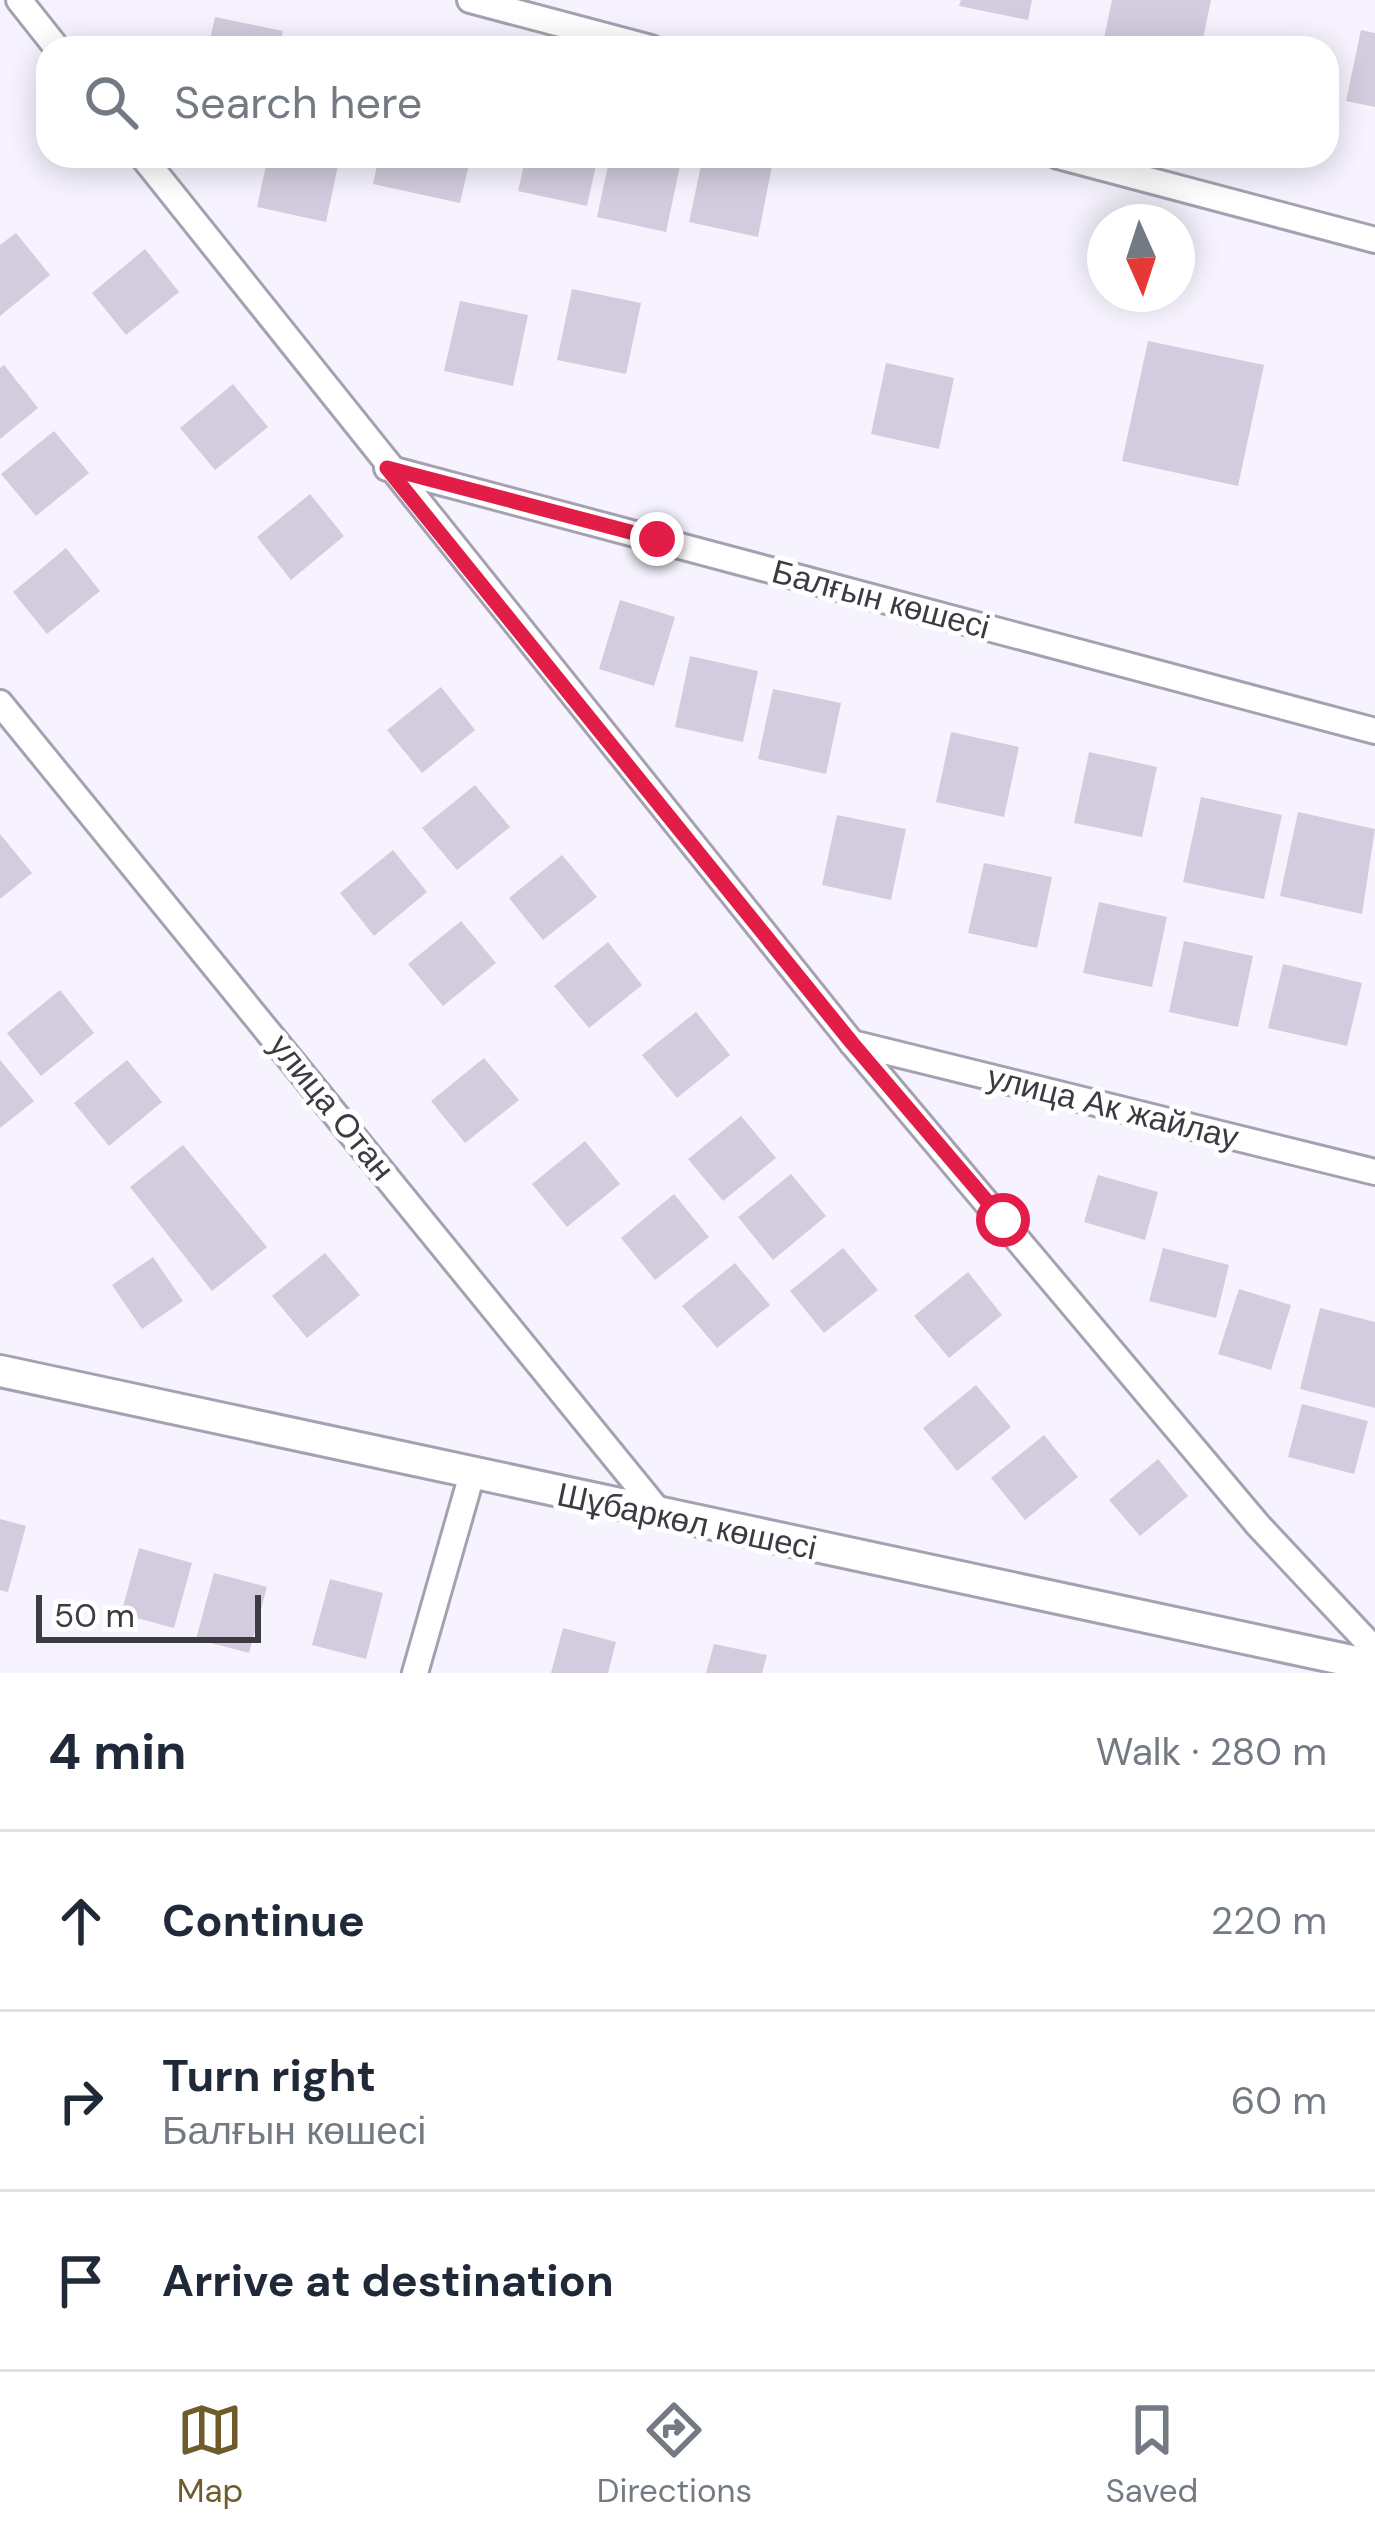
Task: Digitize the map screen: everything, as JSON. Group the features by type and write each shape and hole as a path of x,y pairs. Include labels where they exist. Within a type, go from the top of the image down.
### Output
{"street":[{"path":"20,0 48,36"},
{"path":"470,0 606,36"},
{"path":"151,168 387,468 852,1043 1258,1525 1375,1649"},
{"path":"1103,168 1375,240"},
{"name":"Балғын көшесі","path":"387,468 1375,731"},
{"name":"улица Отан","path":"0,703 661,1514"},
{"name":"улица Ак жайлау","path":"852,1043 1375,1172"},
{"name":"Шұбаркөл көшесі","path":"0,1371 1375,1666"},
{"path":"415,1673 472,1474"}],"building":[{"path":"961,0 1032,0 1028,20 959,6"},
{"path":"1112,0 1211,0 1204,36 1104,36"},
{"path":"215,17 283,31 282,36 211,36"},
{"path":"1361,30 1375,33 1375,107 1346,101"},
{"path":"265,168 337,168 326,222 257,207"},
{"path":"376,168 468,168 460,203 373,184"},
{"path":"523,168 595,168 587,206 518,191"},
{"path":"607,168 680,168 666,232 597,217"},
{"path":"700,168 772,168 758,237 689,222"},
{"path":"16,233 50,275 0,316 0,245"},
{"path":"145,249 179,292 126,335 92,293"},
{"path":"572,289 641,303 626,374 557,360"},
{"path":"460,301 528,315 513,386 444,371"},
{"path":"1148,341 1264,365 1238,486 1122,461"},
{"path":"886,363 954,378 939,449 871,434"},
{"path":"4,365 38,408 0,439 0,368"},
{"path":"233,384 268,427 215,470 180,428"},
{"path":"54,431 89,473 36,516 1,474"},
{"path":"310,494 344,536 291,580 257,537"},
{"path":"66,548 100,591 47,634 13,592"},
{"path":"620,600 675,617 654,686 599,669"},
{"path":"690,656 758,671 743,742 675,727"},
{"path":"441,687 475,730 422,773 387,730"},
{"path":"773,689 841,703 826,774 758,759"},
{"path":"951,732 1019,747 1004,817 936,802"},
{"path":"1089,752 1157,767 1142,837 1074,823"},
{"path":"475,785 510,827 457,870 422,828"},
{"path":"1201,797 1282,815 1264,899 1183,882"},
{"path":"1298,812 1375,829 1362,914 1280,896"},
{"path":"837,815 906,829 891,900 822,885"},
{"path":"0,834 32,873 0,899"},
{"path":"393,850 427,892 374,936 340,893"},
{"path":"562,855 597,897 543,940 509,898"},
{"path":"984,863 1052,877 1037,948 968,933"},
{"path":"1099,902 1167,917 1152,987 1083,973"},
{"path":"461,921 496,963 443,1006 408,964"},
{"path":"1184,941 1253,956 1238,1027 1169,1012"},
{"path":"608,942 642,985 589,1028 554,986"},
{"path":"1283,964 1362,983 1347,1046 1268,1028"},
{"path":"60,990 94,1033 41,1076 7,1033"},
{"path":"696,1012 730,1055 677,1098 642,1055"},
{"path":"484,1058 519,1100 465,1143 431,1101"},
{"path":"0,1060 34,1101 0,1128"},
{"path":"127,1060 162,1102 109,1146 74,1103"},
{"path":"741,1116 776,1158 723,1201 688,1159"},
{"path":"585,1141 620,1184 567,1227 532,1184"},
{"path":"183,1145 267,1247 212,1291 130,1187"},
{"path":"791,1174 826,1216 773,1260 738,1217"},
{"path":"1098,1175 1158,1192 1145,1240 1084,1222"},
{"path":"674,1194 709,1237 655,1280 621,1238"},
{"path":"843,1248 878,1290 824,1333 790,1291"},
{"path":"1163,1248 1229,1265 1216,1318 1149,1301"},
{"path":"325,1253 360,1295 307,1338 272,1296"},
{"path":"153,1257 183,1301 142,1329 112,1285"},
{"path":"735,1263 770,1305 717,1348 682,1306"},
{"path":"968,1272 1002,1315 949,1358 914,1316"},
{"path":"1239,1289 1291,1305 1271,1370 1218,1354"},
{"path":"1320,1308 1375,1322 1375,1408 1300,1389"},
{"path":"976,1385 1011,1427 957,1471 923,1428"},
{"path":"1302,1404 1368,1421 1354,1474 1288,1457"},
{"path":"1044,1435 1078,1477 1025,1520 991,1478"},
{"path":"1158,1459 1188,1496 1140,1536 1109,1500"},
{"path":"0,1519 26,1526 8,1592 0,1590"},
{"path":"139,1548 192,1563 174,1628 121,1614"},
{"path":"214,1573 267,1587 249,1653 196,1639"},
{"path":"330,1579 383,1593 366,1659 312,1645"},
{"path":"563,1628 616,1642 608,1673 551,1673"},
{"path":"714,1644 767,1655 762,1673 706,1673"}],"route":[{"path":"657,539 387,468 852,1043 1003,1220"}]}
